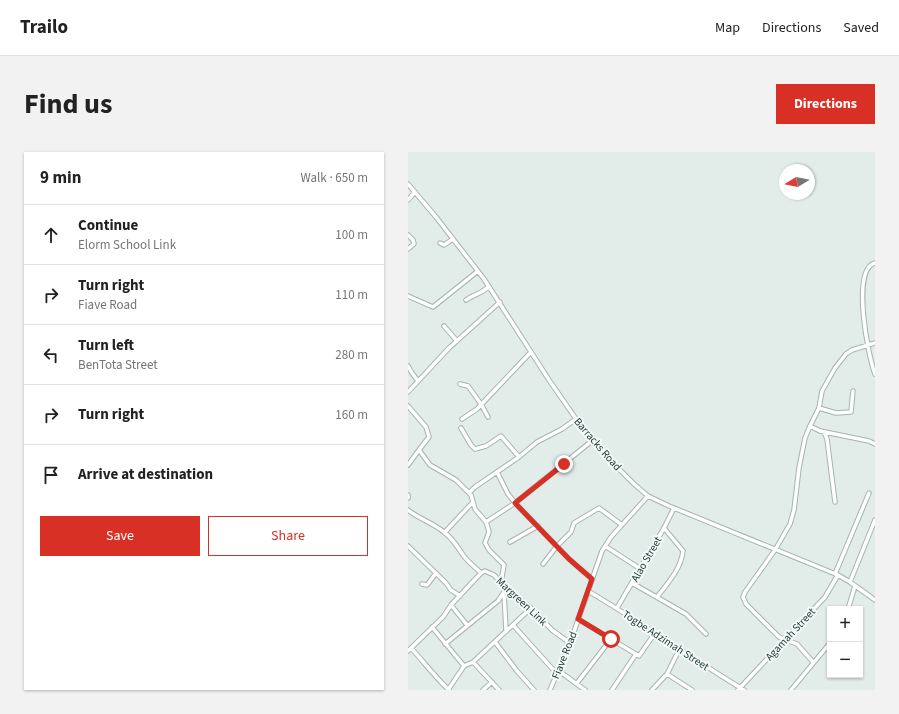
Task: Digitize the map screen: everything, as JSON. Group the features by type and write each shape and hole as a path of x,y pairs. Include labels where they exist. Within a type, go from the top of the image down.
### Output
{"street":[{"name":"Barracks Road","path":"408,184 454,239 489,286 576,419 624,474 648,496 836,575 850,582 875,600"},
{"path":"408,200 415,192"},
{"path":"408,235 413,240 414,244 408,249"},
{"path":"440,243 444,245 454,239"},
{"path":"875,263 870,264 867,268 863,287 867,345 875,374"},
{"path":"408,296 433,307 478,271"},
{"path":"466,300 474,295 484,292 489,286"},
{"path":"408,392 457,341 500,302"},
{"path":"444,326 457,341"},
{"path":"813,662 797,644 779,637 746,604 743,597 775,550 790,524 794,510 799,468 805,438 820,408 822,391 840,360 852,350 875,343"},
{"path":"462,419 477,409 531,352"},
{"path":"408,366 418,381"},
{"path":"460,384 468,386 488,416"},
{"path":"820,408 836,413 851,412 853,391"},
{"path":"408,406 426,427 429,437 408,465"},
{"path":"469,493 537,442 562,429 576,419"},
{"path":"810,426 824,432 868,441 875,444"},
{"path":"461,428 471,446 475,449 486,446 501,436 519,457"},
{"path":"824,432 827,439 835,502"},
{"path":"486,522 515,503 593,440"},
{"path":"419,450 430,465 456,480 471,495 475,509 486,522 489,532 485,543 489,550 504,565 501,582"},
{"path":"498,472 508,494 515,503 592,579"},
{"name":"Agamah Street","path":"739,689 825,597 836,575 869,493"},
{"name":"Fiave Road","path":"550,690 570,643 605,546 648,496"},
{"path":"445,532 473,502"},
{"path":"543,564 557,546 571,532 574,523 599,508 622,525"},
{"name":"Alao Street","path":"617,608 639,568 664,528 674,508"},
{"path":"408,510 415,516 431,522 445,532 457,545 464,556 481,573 451,605 443,617 409,650 428,666 439,682 448,690 464,666 473,662 531,608"},
{"path":"850,582 875,520"},
{"path":"510,542 538,526"},
{"path":"657,597 678,568 683,551 664,528"},
{"path":"408,546 451,590 460,596"},
{"path":"605,546 639,568"},
{"name":"Margreen Link","path":"481,573 485,571 490,573 531,608 552,630 570,643"},
{"path":"422,584 427,585 436,573"},
{"path":"632,583 686,614 706,634"},
{"path":"849,606 856,586"},
{"path":"445,644 498,601 508,589"},
{"name":"Togbe Adzimah Street","path":"588,591 617,608 739,689 744,690"},
{"path":"504,592 506,631"},
{"path":"451,605 467,625"},
{"path":"578,619 639,656 656,634"},
{"path":"513,625 558,673 585,690"},
{"path":"432,627 464,666"},
{"path":"577,684 611,639"},
{"path":"495,642 517,671 534,690"},
{"path":"791,690 827,646"},
{"path":"652,690 667,674 679,650"},
{"path":"612,690 636,654"},
{"path":"473,662 499,690"},
{"path":"667,674 692,690"},
{"path":"483,690 492,682"}],"route":[{"path":"564,464 515,503 569,559 592,579 578,619 611,639"}]}
